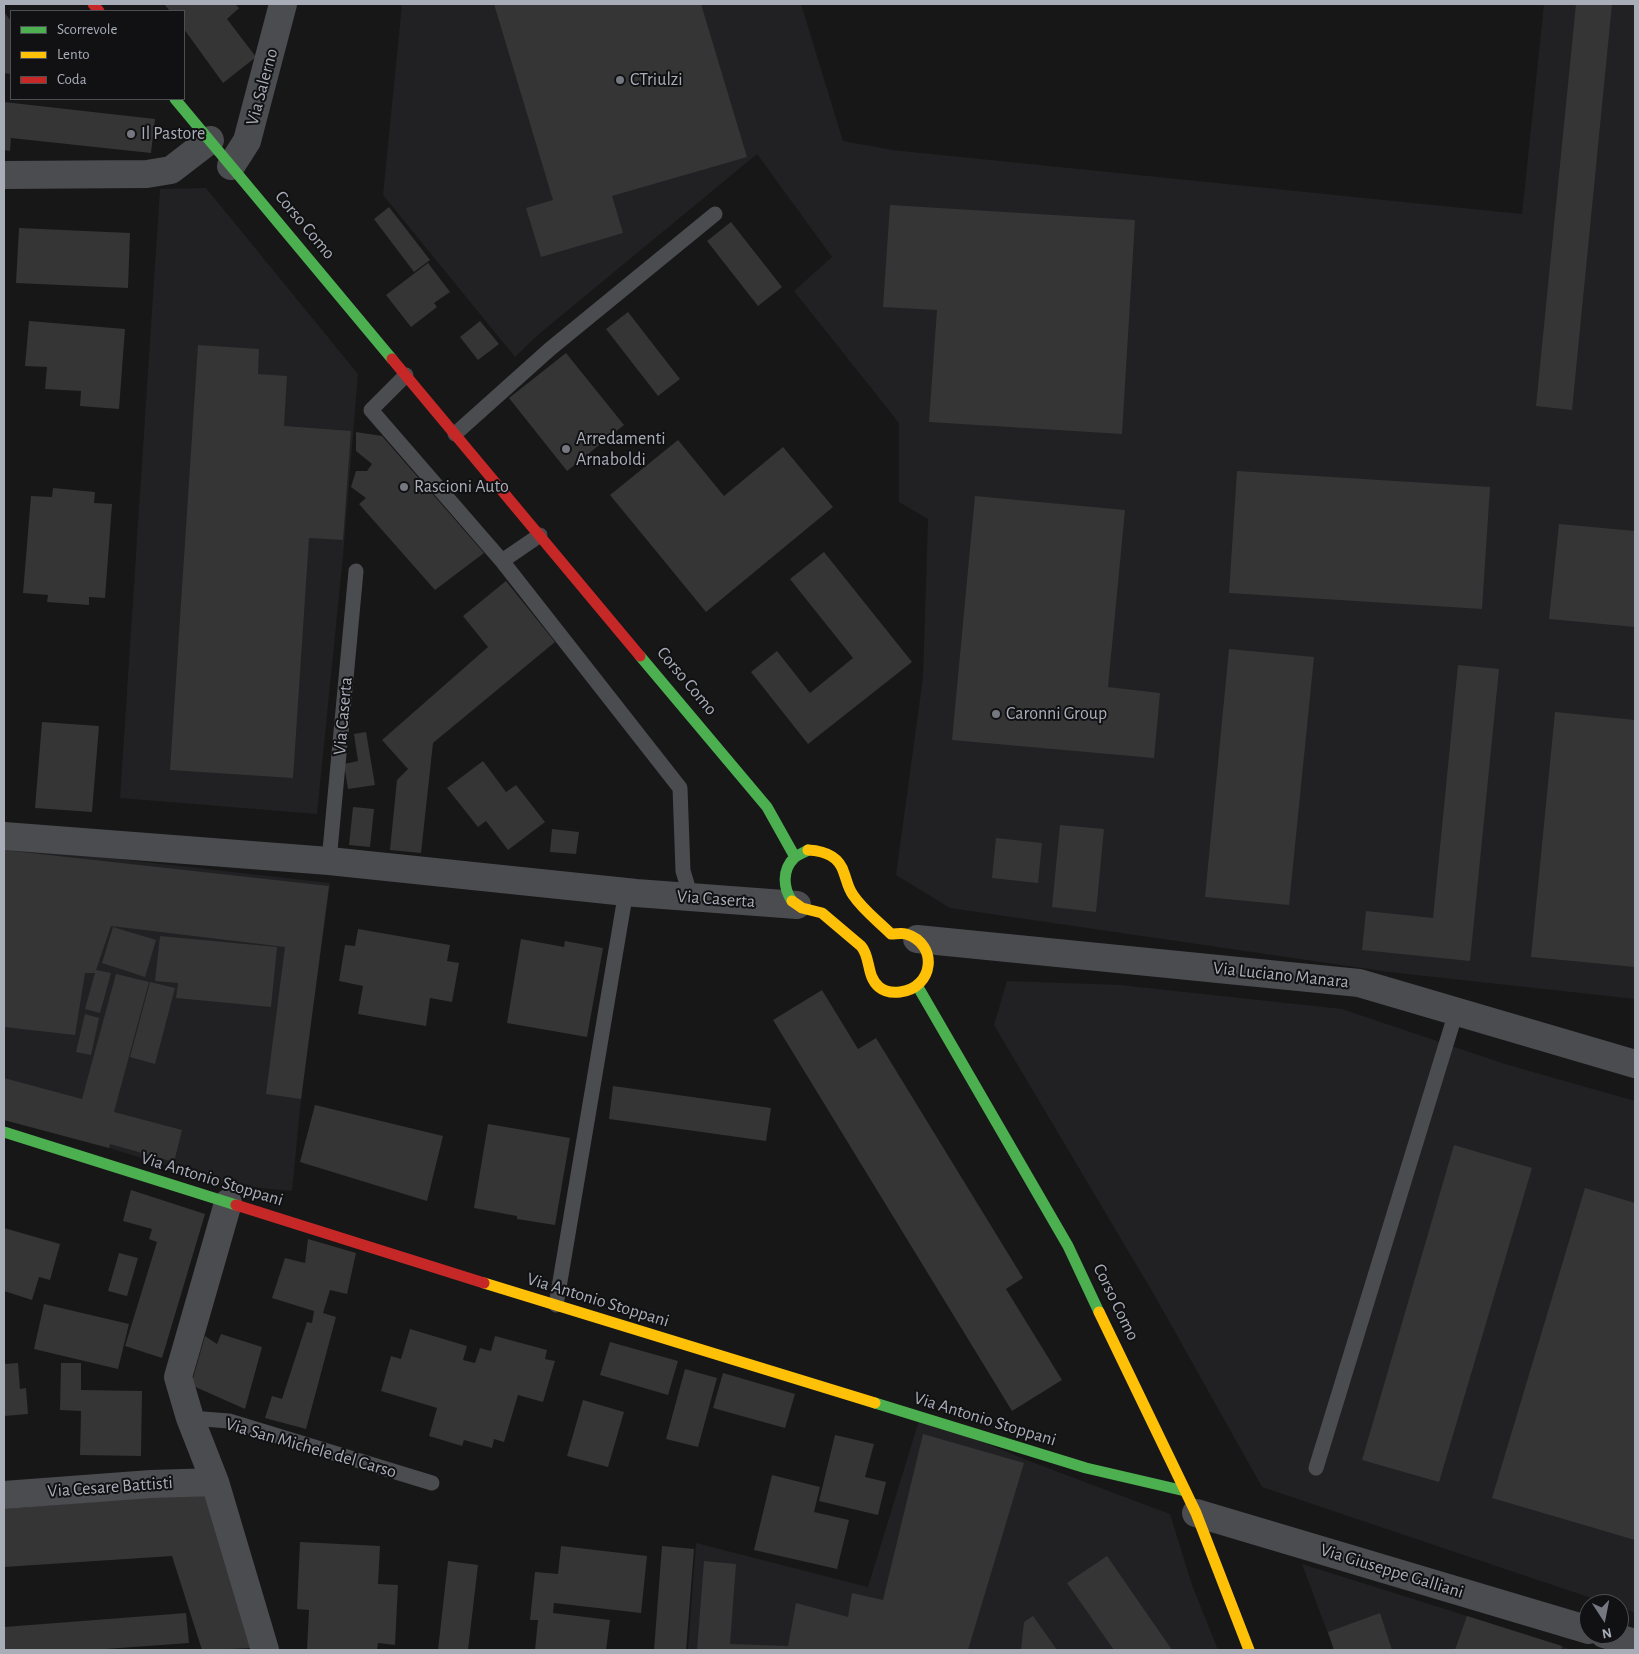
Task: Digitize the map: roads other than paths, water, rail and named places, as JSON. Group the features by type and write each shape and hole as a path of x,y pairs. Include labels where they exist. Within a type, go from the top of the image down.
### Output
{"main road":[{"name":"Corso Como","path":"176,100 767,806 795,857"},
{"path":"808,850 821,850 834,856 843,867 849,891 866,910 891,934 904,933 917,939 926,949 930,963 927,976 918,987 906,993 892,994 880,988 871,977 865,949 822,913 809,911 796,905 787,894 784,881 787,868 795,857 808,850"},
{"name":"Corso Como","path":"918,987 1068,1246 1190,1502 1227,1591 1248,1650"},
{"name":"Via Antonio Stoppani","path":"4,1132 228,1204 1086,1468 1190,1502"}],"street":[{"name":"Via Salerno","path":"231,166 247,141 283,4"},
{"path":"4,175 147,174 171,170 210,140"},
{"name":"Via Caserta","path":"4,836 329,861 631,892 796,905"},
{"name":"Via Luciano Manara","path":"917,939 1358,983 1635,1064"},
{"name":"Via San Michele del Carso","path":"228,1204 178,1377 190,1418 215,1482 266,1650"},
{"name":"Via Cesare Battisti","path":"4,1495 151,1484 215,1482"},
{"name":"Via Giuseppe Galliani","path":"1190,1502 1579,1627"}],"lane":[{"path":"455,434 550,349 715,214"},
{"path":"406,375 371,410 502,561 680,788 683,871 691,897"},
{"path":"502,561 540,536"},
{"name":"Via Caserta","path":"329,861 356,571"},
{"path":"556,1305 631,892"},
{"path":"1316,1468 1456,1012"},
{"name":"Via San Michele del Carso","path":"190,1418 229,1421 432,1483"}],"place":[{"name":"CTriulzi","path":"620,80"},
{"name":"Il Pastore","path":"131,134"},
{"name":"Arredamenti Arnaboldi","path":"566,449"},
{"name":"Rascioni Auto","path":"404,487"},
{"name":"Caronni Group","path":"996,714"}]}
